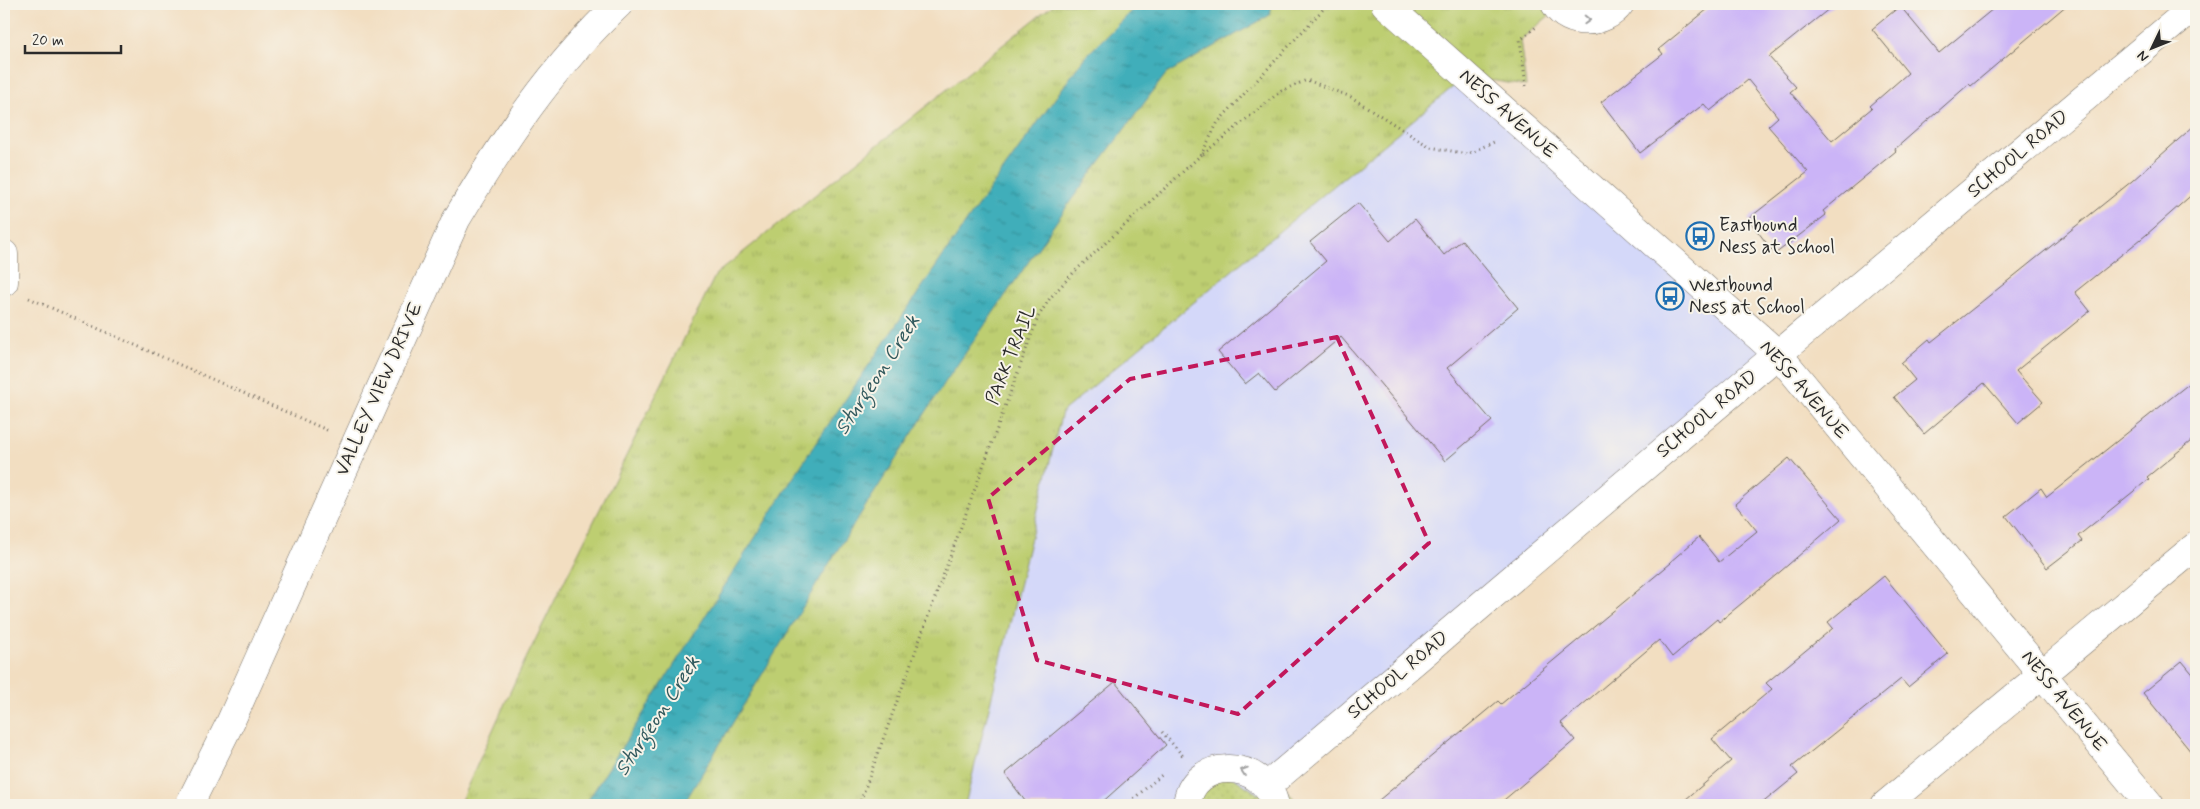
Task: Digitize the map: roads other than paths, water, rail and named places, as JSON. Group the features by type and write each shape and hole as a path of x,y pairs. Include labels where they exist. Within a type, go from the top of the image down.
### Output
{"street":[{"name":"VALLEY VIEW DRIVE","path":"188,805 230,723 456,220 483,174 533,101 597,24 619,4"},
{"path":"1556,6 1575,20 1595,21 1608,15 1620,4"},
{"name":"SCHOOL ROAD","path":"1186,805 1194,786 1206,775 1220,769 1236,768 1251,773 1271,796 1778,354 2196,5"},
{"name":"NESS AVENUE","path":"1392,10 1778,354 2150,805"},
{"path":"4,254 12,288"},
{"path":"1885,805 2196,546"}],"water":[{"name":"Sturgeon Creek","path":"1138,4 1272,4 1270,15 1166,74 1072,199 946,381 835,554 683,805 585,805 809,453 967,221 1084,58"}],"place":[{"name":"Eastbound Ness at School","path":"1700,236"},
{"name":"Westbound Ness at School","path":"1670,296"}]}
